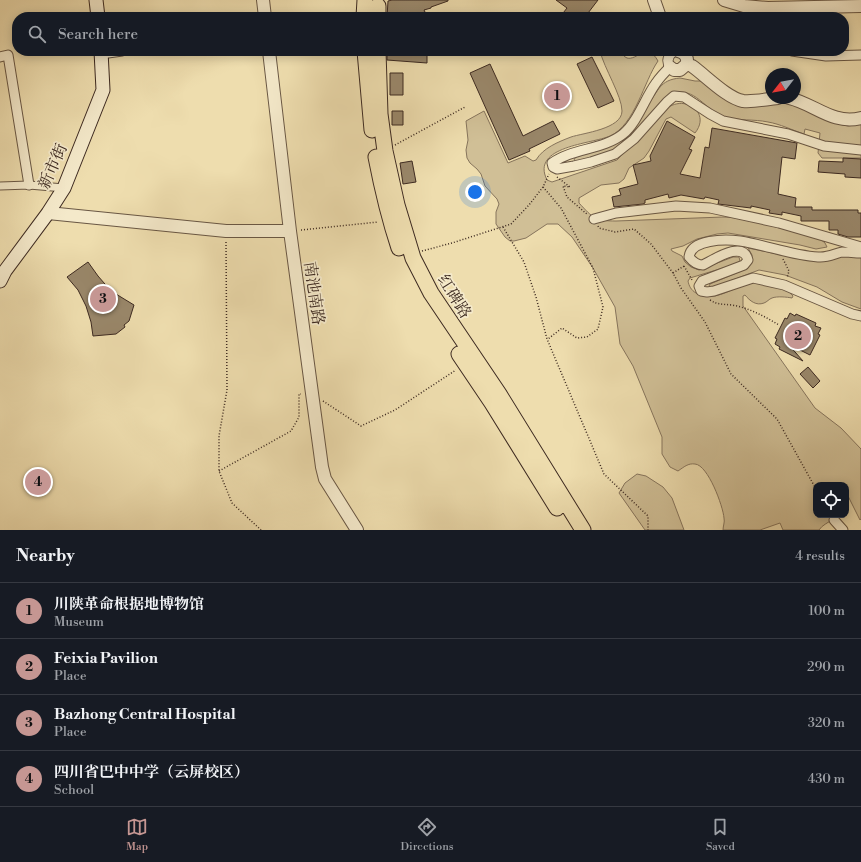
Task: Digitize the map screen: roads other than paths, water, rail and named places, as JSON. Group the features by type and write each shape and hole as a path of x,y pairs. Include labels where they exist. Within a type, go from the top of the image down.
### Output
{"main road":[{"path":"96,0 97,12"},
{"name":"新市街","path":"0,281 5,271 48,213 64,188 103,90 101,56"},
{"path":"365,56 375,155 390,221 404,261 415,285 492,403 570,530"},
{"name":"红碑路","path":"378,56 380,114 385,151 396,205 420,274 431,293 499,394 582,530"}],"street":[{"path":"263,0 264,12"},
{"path":"654,0 658,12"},
{"path":"724,0 768,12 861,6"},
{"path":"0,57 8,55 28,185"},
{"path":"849,55 861,55"},
{"name":"南池南路","path":"270,56 290,231 324,479 358,530"},
{"path":"669,56 668,60 670,67 674,70 680,70 687,64"},
{"path":"686,56 687,64"},
{"path":"687,64 692,66 732,97 743,101 765,100"},
{"path":"670,67 656,83 630,127 623,134 611,142 573,152 558,158 552,163 553,167 557,169 574,166 592,162 615,154 634,139 674,96 684,97 723,121 788,134 824,146 861,150"},
{"path":"801,101 821,112 842,120 861,118"},
{"path":"0,186 28,185 64,188"},
{"path":"594,218 616,213 676,206 710,208 779,223 861,247"},
{"path":"48,213 226,231 290,231"},
{"path":"861,252 842,252 831,256 820,257 740,241 717,240 693,248 690,252 688,263 703,265 738,250 747,256 748,260 744,266 702,281 699,286 702,291 714,291 753,278 784,285 852,314 861,316"},
{"path":"834,520 843,530"}],"place":[{"name":"川陕革命根据地博物馆","path":"557,96"},
{"name":"Bazhong Central Hospital","path":"103,299"},
{"name":"Feixia Pavilion","path":"798,336"},
{"name":"四川省巴中中学（云屏校区）","path":"38,482"}]}
